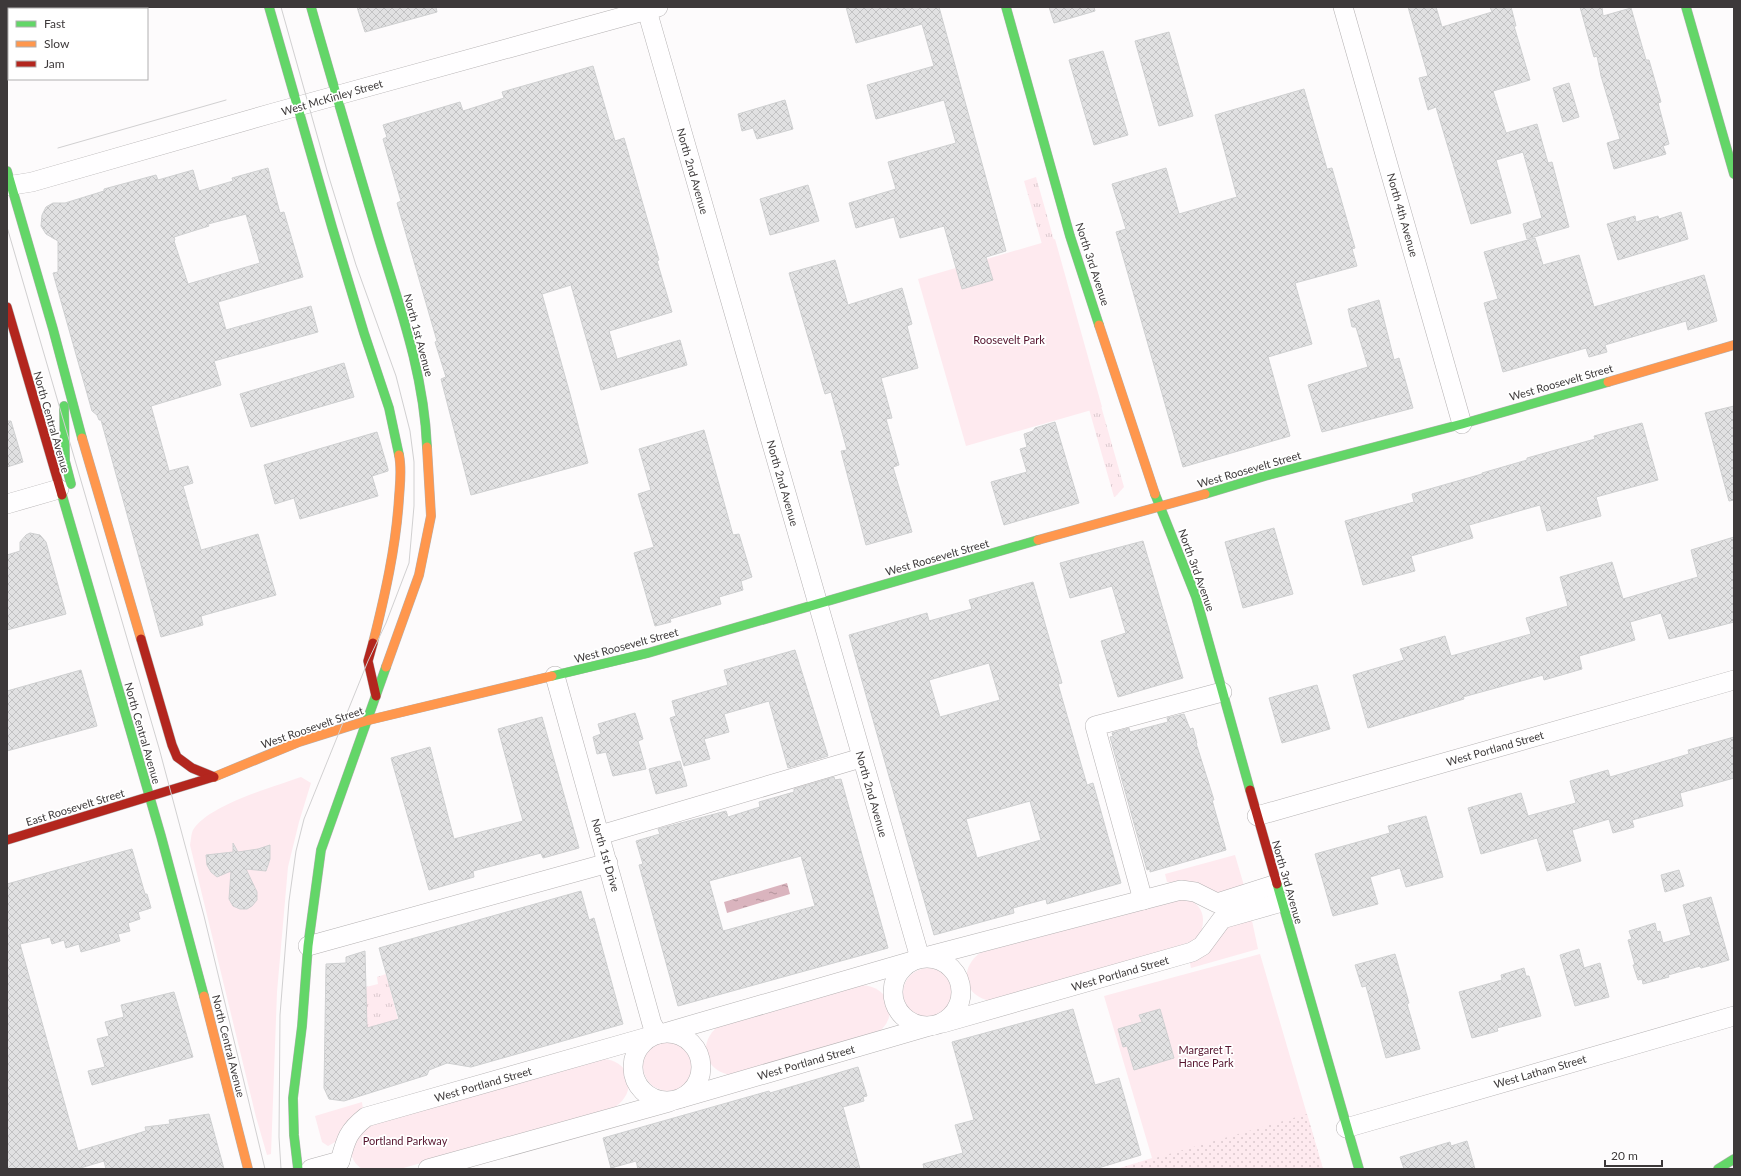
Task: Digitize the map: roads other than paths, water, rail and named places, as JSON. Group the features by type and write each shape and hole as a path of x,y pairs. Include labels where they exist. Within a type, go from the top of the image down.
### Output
{"main road":[{"name":"North 1st Avenue","path":"269,7 362,325 389,408 401,466 398,520 389,578 368,662 376,696"},
{"name":"North 1st Avenue","path":"311,7 336,96 415,358 426,421 428,445 431,516 420,574 376,696 369,720"},
{"name":"North 3rd Avenue","path":"1006,7 1070,236 1158,507 1196,597 1293,944 1359,1169"},
{"path":"1686,7 1734,174"},
{"path":"8,181 53,329 82,438 172,745 177,757 192,768 213,777"},
{"name":"North Central Avenue","path":"7,306 66,493 78,552 150,797 202,988 248,1169"},
{"path":"53,329 63,388 66,424 66,493"},
{"name":"West Roosevelt Street","path":"150,797 213,777 305,740 369,720 648,653 1024,544 1302,466 1462,424 1734,345"},
{"path":"78,552 80,524"},
{"path":"298,1169 294,1135 293,1098 302,1026 308,946 321,850 369,720"},
{"name":"East Roosevelt Street","path":"7,840 150,797"},
{"path":"1718,1169 1734,1159"}],"street":[{"name":"North 4th Avenue","path":"1344,7 1462,424"},
{"name":"West McKinley Street","path":"8,181 32,182 651,8"},
{"name":"North 2nd Avenue","path":"651,8 861,758 919,959"},
{"path":"7,504 66,493"},
{"name":"North 1st Drive","path":"555,676 652,1024 658,1034"},
{"name":"West Portland Street","path":"1257,816 1734,680"},
{"path":"1143,900 1094,726 1222,692"},
{"path":"600,835 861,758"},
{"path":"308,946 608,863"},
{"path":"1219,911 1277,884"},
{"name":"West Portland Street","path":"311,1169 345,1165 344,1144 353,1127 366,1117 919,959 1181,890 1195,892 1219,911 1202,946 1192,952 676,1100 428,1169"},
{"path":"1219,911 1282,902"},
{"name":"West Portland Street","path":"937,958 947,963 956,972 961,982 962,994 959,1006 953,1015 937,1024 918,1025 907,1020 899,1012 894,1001 893,989 896,978 902,968 919,959 937,958"},
{"name":"West Latham Street","path":"1346,1128 1734,1016"},
{"name":"West Portland Street","path":"658,1034 676,1034 687,1039 695,1047 700,1058 702,1070 699,1081 692,1091 676,1100 658,1101 647,1095 638,1087 634,1077 632,1065 635,1053 642,1043 658,1034"}],"water":[{"path":"787,883 790,894 727,913 724,902"}],"tram line":[{"path":"281,7 328,174 356,265 396,376 410,431 414,462 414,506 409,563 386,623 368,661 304,819 296,851 289,901 280,1015 279,1137 281,1169"},
{"path":"58,148 226,100"},
{"path":"7,227 159,748 204,916 265,1169"}],"park label":[{"name":"Roosevelt Park","path":"1009,339"},
{"name":"Margaret T. Hance Park","path":"1206,1055"},
{"name":"Portland Parkway","path":"405,1140"}]}
